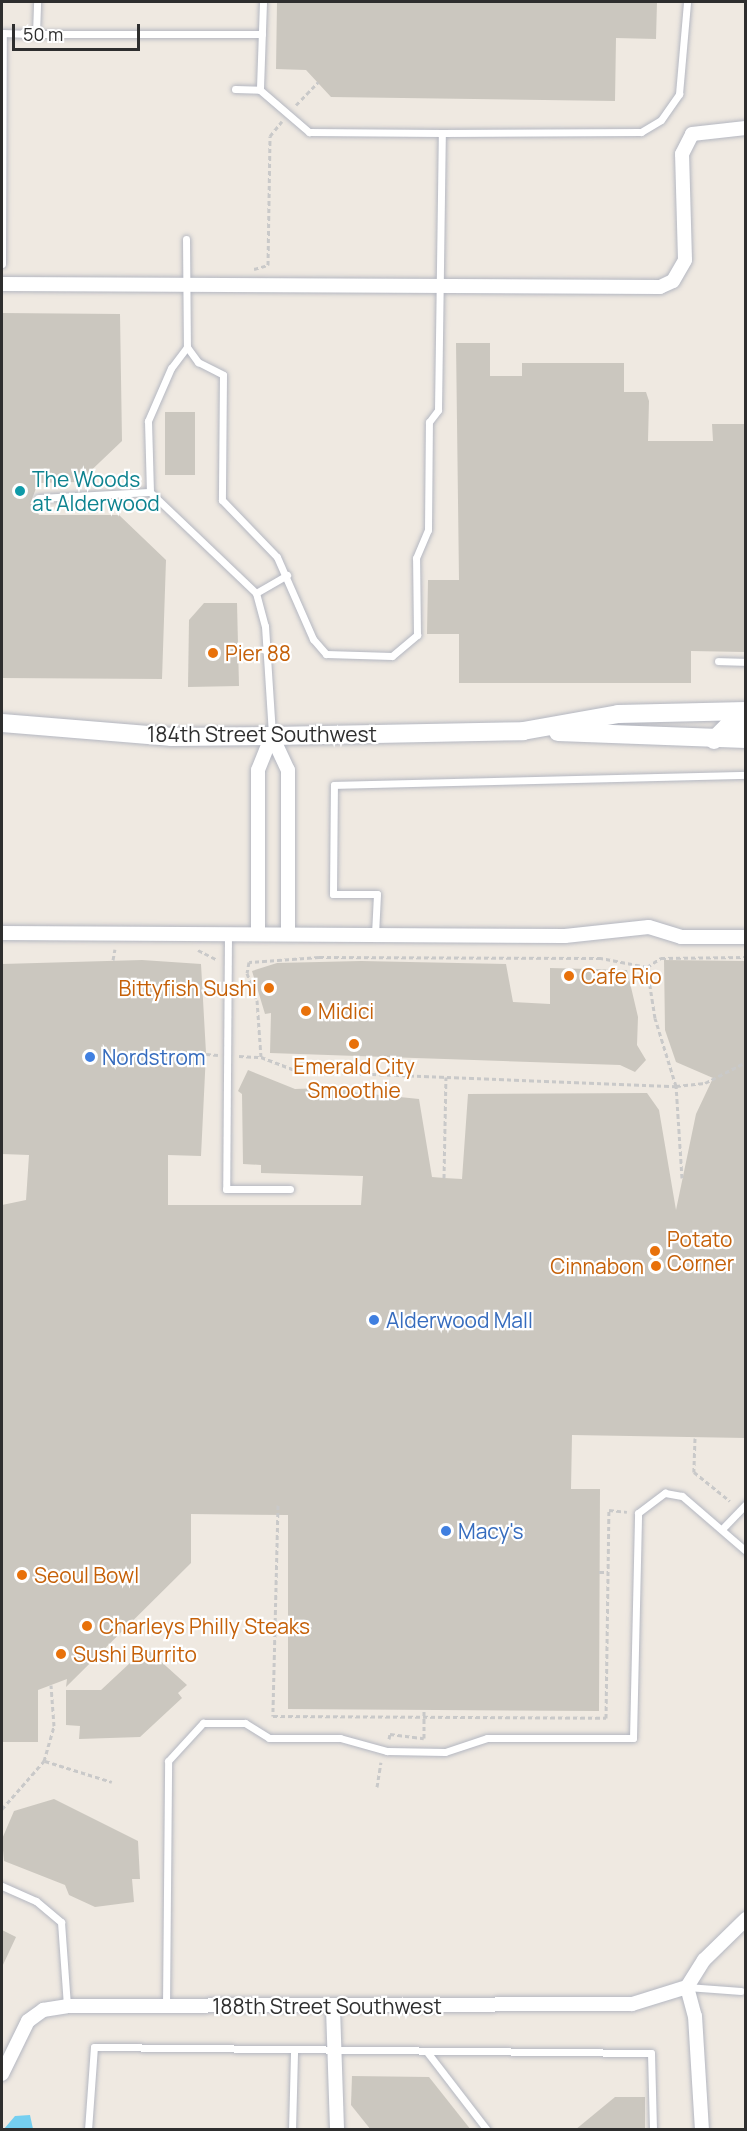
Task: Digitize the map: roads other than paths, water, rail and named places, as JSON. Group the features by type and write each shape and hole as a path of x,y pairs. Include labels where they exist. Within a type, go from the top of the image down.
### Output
{"main road":[{"name":"184th Street Southwest","path":"523,731 618,714 746,711"},
{"name":"184th Street Southwest","path":"2,723 172,737 523,731 714,740 746,739"},
{"path":"714,740 728,726 746,725"}],"street":[{"path":"2,284 660,287 673,281 685,260 682,154 692,134 713,128 746,128"},
{"path":"272,736 288,770 288,934"},
{"path":"258,934 258,770 272,736"},
{"path":"2,933 590,935 649,927 681,937 746,937"},
{"path":"702,2130 695,2016 687,1987 704,1960 746,1919"},
{"name":"188th Street Southwest","path":"2,2074 28,2021 43,2010 67,2006 333,2008 632,2004 687,1987"},
{"path":"333,2008 337,2130"}],"lane":[{"path":"36,34 37,2"},
{"path":"260,90 263,2"},
{"path":"235,89 260,90 309,132 641,132 661,120 680,94 687,2"},
{"path":"2,264 2,33 262,34"},
{"path":"187,347 198,362 223,375 222,500 287,575 313,639 326,654 392,656 417,636 416,558 428,530 429,422 438,410 442,133"},
{"path":"186,239 187,347 159,390 148,421 150,492 256,593 265,626 272,736"},
{"path":"38,498 150,492"},
{"path":"256,593 287,575"},
{"path":"718,662 746,662"},
{"path":"375,934 377,894 333,894 334,785 746,775"},
{"path":"228,934 226,1189 290,1189"},
{"path":"166,2006 168,1761 203,1724 245,1724 269,1738 340,1738 387,1751 445,1752 487,1738 633,1738 638,1513 665,1493 682,1496 746,1551"},
{"path":"722,1529 746,1503"},
{"path":"2,1886 36,1900 61,1922 67,2006"},
{"path":"687,1987 741,1991"},
{"path":"88,2130 94,2047 294,2052 651,2053 653,2130"},
{"path":"292,2130 294,2052"},
{"path":"427,2052 487,2130"}],"water":[{"path":"30,2115 33,2129 4,2129 15,2116"}],"place":[{"name":"The Woods at Alderwood","path":"20,491"},
{"name":"Pier 88","path":"213,653"},
{"name":"Cafe Rio","path":"569,976"},
{"name":"Bittyfish Sushi","path":"269,988"},
{"name":"Midici","path":"306,1011"},
{"name":"Emerald City Smoothie","path":"354,1044"},
{"name":"Nordstrom","path":"90,1057"},
{"name":"Potato Corner","path":"655,1251"},
{"name":"Cinnabon","path":"656,1266"},
{"name":"Alderwood Mall","path":"374,1320"},
{"name":"Macy's","path":"446,1531"},
{"name":"Seoul Bowl","path":"22,1575"},
{"name":"Charleys Philly Steaks","path":"87,1626"},
{"name":"Sushi Burrito","path":"61,1654"}]}
